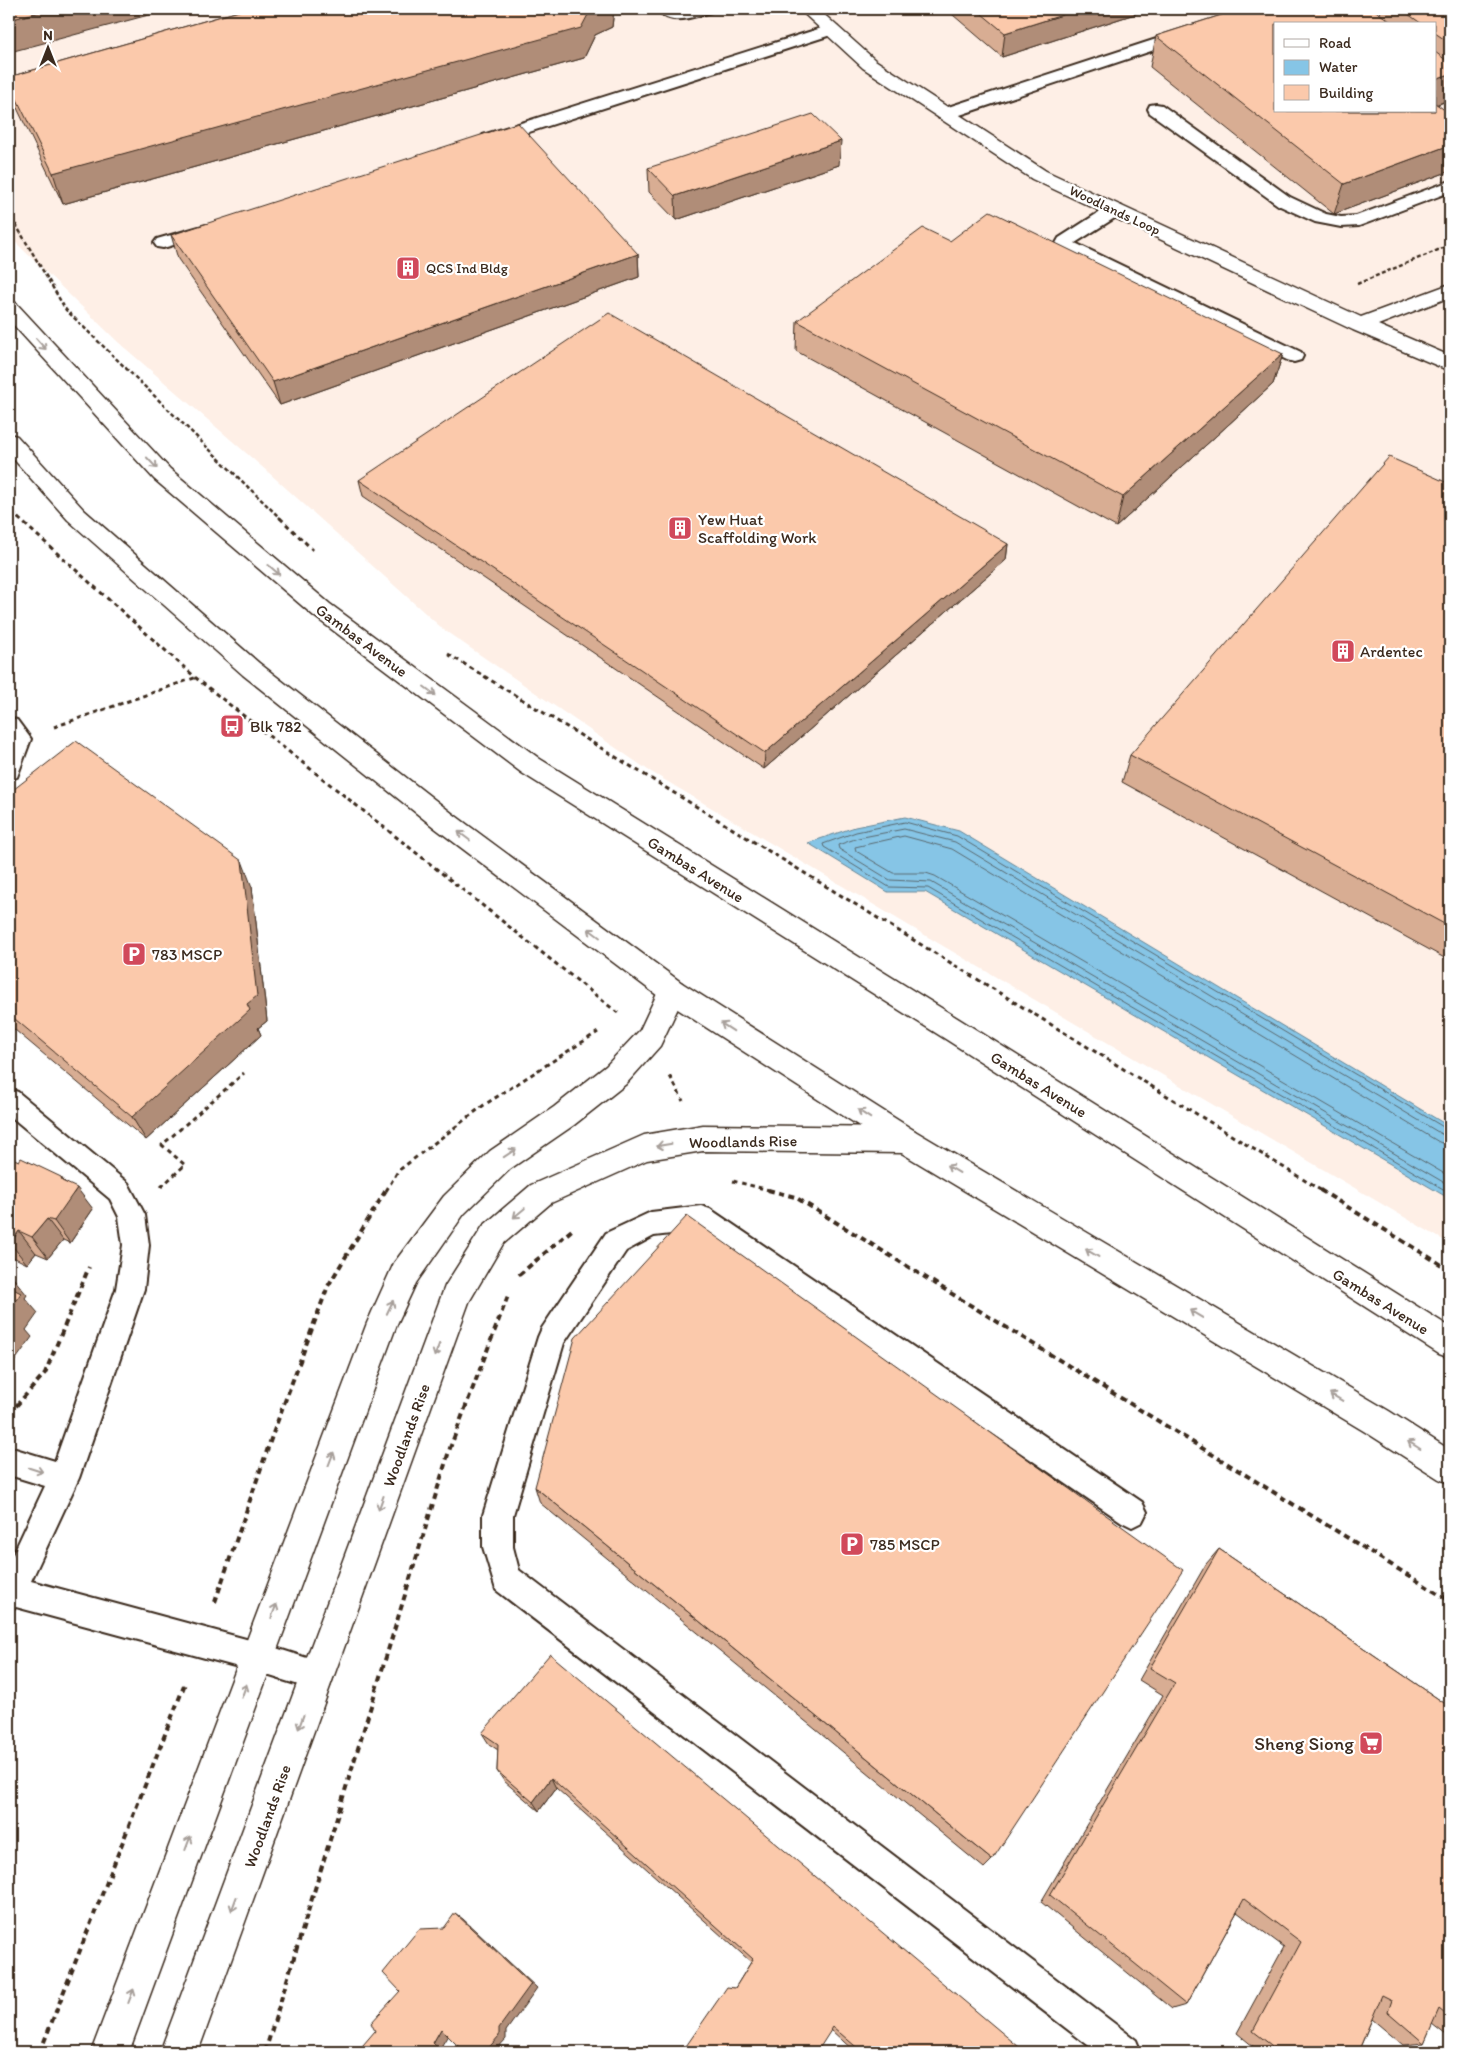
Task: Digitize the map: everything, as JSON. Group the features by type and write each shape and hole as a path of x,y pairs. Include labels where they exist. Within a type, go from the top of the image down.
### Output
{"main road":[{"name":"Woodlands Loop","path":"808,9 870,64 1040,175 1360,325 1450,364"},
{"path":"1360,325 1450,290"},
{"name":"Gambas Avenue","path":"9,308 162,474 322,610 531,766 957,1032 1450,1344"},
{"path":"9,441 76,515 242,661 444,821 672,992 905,1140 1378,1422 1450,1468"},
{"path":"118,2049 257,1657 382,1323 405,1273 454,1205 494,1166 564,1116 616,1074 650,1038 672,992"},
{"name":"Woodlands Rise","path":"179,2052 456,1296 493,1234 541,1194 644,1148 703,1138 905,1140"}],"lane":[{"path":"666,9 669,13 685,15 705,9"},
{"path":"945,114 1205,28"},
{"path":"474,144 831,30"},
{"path":"1156,109 1284,201 1321,218 1341,222 1359,221 1450,186"},
{"path":"1115,210 1065,242 1064,245 1294,356"},
{"path":"163,243 220,225"},
{"path":"9,771 15,733"},
{"path":"9,1100 119,1191 132,1215 136,1245 130,1289 64,1478 9,1592 257,1657 318,1676"},
{"path":"1124,2052 507,1579 498,1546 498,1515 512,1463 552,1337 616,1242 651,1224 701,1218 1132,1512"},
{"path":"9,1461 64,1478"}],"path":[{"path":"9,213 66,310 320,557"},
{"path":"9,508 24,525 196,678 650,1038 703,1138 704,1173 795,1198 1450,1601"},
{"path":"446,652 1450,1270"},
{"path":"15,733 196,678 242,661"},
{"path":"514,1279 575,1228"},
{"path":"265,2052 450,1448 510,1288"}],"shaded area":[{"path":"9,9 1450,9 1450,1244 648,770 444,630 268,472 118,342 9,236"}],"water":[{"path":"905,817 959,831 1450,1127 1450,1199 925,892 888,892 808,843 855,827"}],"building":[{"path":"9,9 50,9 9,20"},
{"path":"246,9 591,9 581,28 53,173 9,83 9,77"},
{"path":"976,9 1081,9 1005,33"},
{"path":"1240,9 1373,9 1391,22 1274,22 1274,112 1436,112 1436,104 1450,114 1450,145 1344,184 1156,36"},
{"path":"1401,9 1450,9 1450,43 1436,34 1436,22 1419,22"},
{"path":"1436,53 1450,63 1450,74 1436,79"},
{"path":"813,114 841,141 675,196 648,168"},
{"name":"QCS Ind Bldg","path":"518,123 638,254 273,382 171,235"},
{"path":"990,211 1283,354 1123,497 797,321 923,228 950,241"},
{"name":"Yew Huat Scaffolding Work","path":"609,313 1008,544 765,753 359,480"},
{"name":"Ardentec","path":"1389,457 1450,484 1450,927 1130,755"},
{"name":"783 MSCP","path":"76,741 242,861 257,996 247,1004 250,1010 132,1117 9,1014 9,793"},
{"path":"9,1157 19,1161 21,1158 61,1177 62,1181 77,1188 54,1221 47,1219 32,1237 19,1231 10,1243 9,1243"},
{"name":"785 MSCP","path":"687,1216 1183,1570 992,1860 535,1487 575,1338"},
{"path":"9,1287 21,1293 9,1310"},
{"path":"9,1315 14,1317 9,1324"},
{"path":"1219,1549 1450,1707 1450,2018 1439,2009 1424,2043 1388,2012 1392,2000 1382,1995 1358,2052 1280,2052 1253,2031 1301,1942 1244,1899 1186,2005 1050,1895 1175,1683 1150,1668"},
{"path":"550,1654 1025,2052 862,2052 833,2027 817,2052 682,2052 727,1987 735,1988 753,1959 551,1778 533,1802 497,1771 498,1744 482,1733"},
{"path":"455,1913 531,1984 499,2028 499,2036 485,2052 464,2052 441,2029 433,2043 442,2052 357,2052 375,2031 371,2023 400,1991 383,1973 419,1929 444,1928"}],"place":[{"name":"QCS Ind Bldg","path":"408,268"},
{"name":"Yew Huat Scaffolding Work","path":"680,528"},
{"name":"Ardentec","path":"1343,651"},
{"name":"Blk 782","path":"232,726"},
{"name":"783 MSCP","path":"134,954"},
{"name":"785 MSCP","path":"852,1544"},
{"name":"Sheng Siong","path":"1371,1743"}]}
